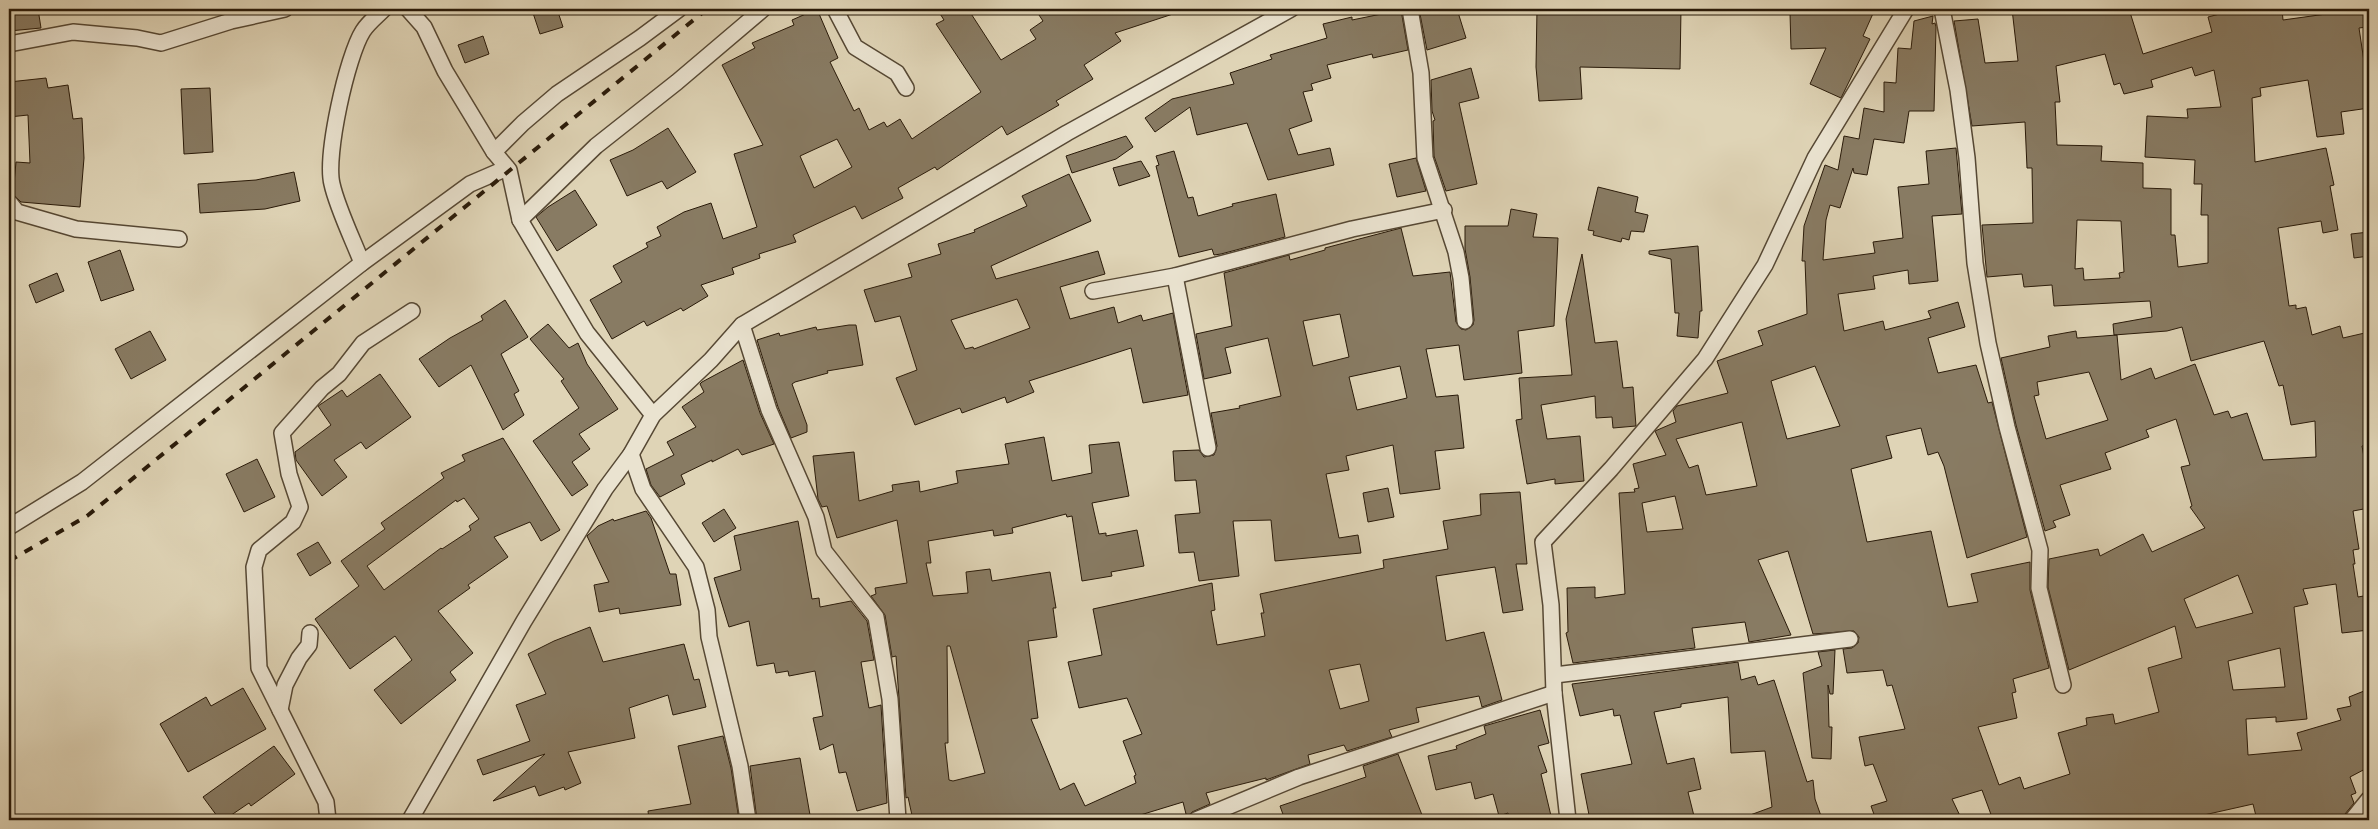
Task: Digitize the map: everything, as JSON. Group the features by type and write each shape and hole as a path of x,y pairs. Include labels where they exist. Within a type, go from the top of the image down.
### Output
{"street":[{"path":"9,44 73,32 137,38 161,43 231,21 285,9"},
{"path":"362,263 331,183 332,147 338,111 353,54 363,30 384,9"},
{"path":"408,9 424,27 445,71 494,152 508,168 520,220 587,334 653,415"},
{"path":"494,152 523,123 557,94 679,9"},
{"path":"520,220 596,146 677,82 763,9"},
{"path":"835,9 855,48 897,72 906,88"},
{"path":"410,820 524,621 605,488 631,454 653,415 711,360 742,325 1067,133 1290,9"},
{"path":"1410,9 1421,73 1425,158 1444,210 1459,270 1465,321"},
{"path":"1568,820 1554,693 1552,605 1543,542 1611,469 1705,359 1765,265 1815,158 1906,9"},
{"path":"1942,9 1958,90 1967,158 1975,263 1988,343 2007,427 2040,550 2039,588 2063,685"},
{"path":"9,527 82,482 362,263 470,184 508,168"},
{"path":"9,202 17,212 76,229 178,239"},
{"path":"1093,291 1176,276 1352,229 1444,210"},
{"path":"1176,276 1208,448"},
{"path":"328,820 326,802 259,668 254,567 259,550 294,522 300,507 289,474 282,433 322,388 339,374 363,343 412,311"},
{"path":"742,325 769,410 816,518 824,551 876,617 890,699 898,820"},
{"path":"631,454 643,489 696,567 707,610 709,637 740,766 748,820"},
{"path":"280,710 285,685 299,658 309,645 310,633"},
{"path":"1554,675 1850,639"},
{"path":"1196,820 1299,778 1554,693"},
{"path":"2352,820 2369,799"}],"building":[{"path":"9,9 38,9 41,28 9,31"},
{"path":"544,9 557,9 563,27 540,34 533,13"},
{"path":"817,9 838,58 830,62 854,111 859,108 869,130 884,122 887,127 900,119 912,139 981,92 936,24 944,20 937,9 968,9 1001,60 1036,39 1030,30 1043,21 1035,9 1178,9 1179,12 1115,33 1121,41 1084,65 1093,79 1056,101 1059,105 1007,135 1002,126 937,170 935,167 898,188 903,198 862,219 855,206 793,235 796,242 759,254 760,258 732,268 734,274 701,285 708,296 683,311 681,308 647,326 644,321 612,339 590,300 622,282 613,266 648,247 646,243 661,236 657,227 684,212 711,203 723,239 757,227 734,154 763,145 722,65 755,48 752,43 794,25 792,20","holes":["837,139 852,167 814,188 800,156"]},
{"path":"1419,9 1457,9 1466,38 1427,50"},
{"path":"1537,9 1681,9 1680,69 1580,67 1582,99 1539,101 1536,67"},
{"path":"1802,9 1875,9 1863,36 1870,39 1841,98 1810,84 1826,48 1791,49 1790,13 1802,12"},
{"path":"2012,9 2129,9 2143,54 2212,32 2208,17 2239,9 2282,9 2283,20 2355,10 2356,14 2365,12 2367,27 2359,28 2366,75 2369,74 2369,108 2341,112 2344,134 2317,137 2308,80 2260,88 2261,96 2252,98 2255,162 2326,148 2334,185 2330,186 2338,230 2323,233 2321,221 2278,228 2289,306 2296,305 2296,309 2306,307 2312,335 2340,326 2343,338 2369,332 2369,445 2362,446 2369,484 2369,508 2353,511 2359,549 2353,550 2355,564 2353,564 2358,597 2369,595 2369,630 2342,633 2336,584 2303,589 2308,604 2294,607 2307,719 2276,722 2276,717 2246,719 2248,755 2302,750 2297,733 2341,720 2337,709 2351,706 2349,697 2369,689 2369,767 2350,777 2356,793 2351,795 2354,803 2345,814 2343,820 2257,820 2253,804 2195,817 2195,820 1993,820 1982,790 1952,799 1962,820 1876,820 1871,806 1887,801 1873,764 1865,766 1859,737 1905,729 1892,685 1887,686 1883,670 1847,673 1843,649 1852,648 1858,643 1859,637 1854,631 1813,634 1788,551 1758,560 1791,635 1749,642 1745,622 1692,628 1695,648 1573,663 1566,633 1568,632 1567,588 1595,587 1595,598 1625,594 1619,493 1635,492 1634,489 1639,488 1633,464 1666,455 1655,431 1676,422 1673,411 1677,406 1728,393 1717,361 1763,345 1758,331 1807,314 1805,261 1802,261 1804,226 1825,165 1838,170 1844,136 1859,139 1864,108 1884,112 1884,82 1896,83 1898,48 1911,49 1914,21 1933,16 1932,24 1935,23 1936,27 1934,111 1909,111 1904,143 1874,139 1867,175 1854,173 1853,168 1840,208 1830,205 1826,220 1823,260 1875,253 1873,242 1903,238 1898,187 1929,184 1926,151 1956,148 1962,214 1932,216 1938,281 1909,284 1908,270 1873,276 1875,289 1838,294 1844,331 1883,321 1885,330 1931,318 1928,311 1958,302 1965,327 1928,338 1938,373 1976,365 1988,403 1992,402 2027,537 1967,558 1944,466 1938,452 1928,455 1921,428 1886,436 1892,458 1851,469 1867,542 1931,531 1948,607 1978,602 1971,574 2030,562 2030,590 2049,668 2013,679 2016,692 2012,693 2017,718 1978,727 1999,785 2020,777 2024,789 2070,774 2058,733 2087,725 2086,718 2113,714 2115,724 2159,712 2148,668 2182,658 2175,626 2069,670 2048,587 2049,559 2098,549 2100,556 2143,534 2152,552 2205,528 2190,507 2192,506 2181,467 2190,465 2176,419 2146,430 2149,437 2105,453 2111,469 2060,485 2070,515 2053,521 2056,527 2045,531 2016,425 2001,358 2050,347 2048,336 2076,331 2077,338 2117,335 2121,380 2151,368 2155,379 2195,364 2214,415 2228,411 2231,418 2247,413 2263,460 2316,457 2315,421 2291,425 2283,385 2279,386 2264,341 2191,361 2182,327 2167,331 2114,335 2113,324 2152,317 2150,301 2054,306 2052,285 2024,287 2022,274 1987,277 1982,225 2033,223 2032,168 2027,168 2025,122 1972,126 1954,21 1978,19 1985,63 2018,61","holes":["2105,54 2114,85 2120,83 2124,94 2153,87 2151,80 2192,67 2195,76 2214,70 2221,107 2187,109 2188,118 2147,116 2145,157 2195,160 2194,184 2202,184 2201,215 2208,215 2208,263 2178,267 2175,235 2171,235 2171,189 2143,188 2143,163 2101,161 2102,146 2057,145 2055,102 2060,102 2056,66","2077,220 2121,221 2124,272 2119,273 2120,278 2084,280 2083,268 2075,269","1815,366 1840,426 1787,439 1771,381","2089,372 2108,420 2046,439 2034,396 2039,395 2037,382","1742,422 1757,486 1706,495 1698,465 1689,468 1676,439","1675,496 1683,529 1647,532 1642,503","2238,575 2253,613 2196,628 2184,599","2280,648 2285,687 2233,690 2228,661"]},
{"path":"1401,10 1408,50 1373,58 1372,54 1327,65 1331,78 1311,84 1313,90 1303,92 1312,121 1289,129 1298,155 1330,148 1334,165 1268,180 1247,123 1197,135 1190,107 1155,132 1145,118 1172,99 1234,84 1230,73 1272,59 1270,55 1327,38 1323,24 1352,17 1352,20"},
{"path":"483,36 489,54 465,63 458,45"},
{"path":"1471,68 1479,98 1459,103 1477,184 1446,191 1434,156 1433,121 1435,120 1432,111 1431,80"},
{"path":"46,78 48,88 68,85 73,119 82,118 84,158 80,207 21,202 13,194 16,162 30,163 28,115 9,117 9,82"},
{"path":"210,88 213,152 184,154 181,89"},
{"path":"668,128 696,172 667,189 662,181 627,196 610,160 633,150"},
{"path":"1126,136 1133,147 1116,159 1072,173 1066,156"},
{"path":"1174,151 1188,198 1193,197 1198,216 1233,206 1232,204 1276,194 1285,237 1221,254 1214,255 1212,249 1179,257 1156,166 1159,165 1156,156"},
{"path":"1416,158 1426,191 1397,197 1389,164"},
{"path":"1141,161 1150,176 1119,186 1113,168"},
{"path":"294,172 300,201 265,209 200,213 198,184 256,180"},
{"path":"1069,174 1091,221 991,266 996,279 1098,251 1105,274 1060,287 1070,319 1114,307 1118,323 1141,315 1143,321 1173,313 1188,395 1143,403 1131,348 1029,381 1034,392 1007,403 1005,397 962,413 960,408 915,425 896,378 917,370 900,316 875,322 864,290 912,277 908,264 941,254 938,244 975,232 974,230 1027,206 1022,196","holes":["1017,299 1030,328 974,349 973,347 965,349 951,320"]},
{"path":"1598,187 1638,197 1635,212 1648,215 1644,232 1631,231 1629,240 1622,238 1621,242 1593,235 1594,231 1588,230"},
{"path":"575,190 597,225 557,251 536,217"},
{"path":"1511,209 1537,214 1533,237 1558,238 1554,326 1518,331 1522,373 1464,380 1459,345 1426,349 1436,397 1458,395 1464,448 1435,451 1440,489 1400,494 1393,445 1346,456 1349,470 1326,474 1339,538 1358,535 1361,553 1275,561 1271,520 1233,521 1239,576 1199,581 1194,552 1179,553 1175,515 1200,513 1196,480 1175,481 1173,451 1199,450 1204,457 1214,455 1217,446 1211,413 1240,408 1239,406 1281,396 1268,338 1225,348 1231,373 1204,379 1196,334 1232,326 1224,273 1289,255 1290,260 1325,250 1325,248 1401,228 1413,276 1450,272 1456,322 1461,329 1466,330 1473,325 1474,320 1465,249 1465,226 1508,226","holes":["1340,314 1349,357 1313,366 1303,321","1400,366 1407,398 1357,410 1349,377"]},
{"path":"2369,232 2369,256 2354,258 2351,234"},
{"path":"1698,246 1702,311 1700,311 1698,338 1677,336 1679,313 1675,313 1671,259 1649,254 1649,251"},
{"path":"120,250 134,290 101,301 88,262"},
{"path":"1582,254 1595,343 1617,341 1623,388 1633,387 1636,426 1613,428 1612,417 1596,418 1595,396 1541,405 1547,439 1580,436 1584,481 1555,484 1555,479 1527,484 1516,420 1522,419 1519,378 1572,375 1566,319"},
{"path":"57,273 64,291 36,303 29,285"},
{"path":"505,300 528,337 501,354 519,391 514,394 524,415 503,430 471,365 439,387 419,359 450,338 483,320 481,316"},
{"path":"548,324 569,348 578,343 587,364 618,409 579,434 590,449 572,462 588,485 572,496 533,441 579,408 561,381 564,379 530,339"},
{"path":"856,325 863,365 827,371 828,373 792,384 807,425 807,432 791,438 778,407 757,340 779,333 780,336 816,327 817,330"},
{"path":"150,331 166,360 131,379 115,349"},
{"path":"743,360 760,413 774,444 742,455 738,449 712,462 712,460 681,475 685,484 660,497 651,485 646,469 674,455 667,442 696,427 682,407 704,392 700,384 702,382"},
{"path":"380,374 411,417 366,449 361,442 334,460 347,477 322,496 296,460 295,452 331,425 318,406 342,390 347,397"},
{"path":"1044,437 1052,481 1092,473 1089,445 1119,442 1129,496 1092,503 1099,534 1106,533 1106,536 1137,530 1144,566 1111,572 1112,576 1082,581 1072,516 1067,517 1066,514 1012,528 1013,533 994,536 993,530 928,541 931,563 926,563 933,596 968,593 966,572 990,569 992,581 1050,572 1056,608 1053,608 1057,637 1028,641 1038,718 1031,719 1060,790 1074,783 1085,806 1136,783 1134,776 1136,775 1123,741 1142,734 1127,698 1079,708 1068,662 1102,655 1093,609 1212,583 1215,610 1211,611 1217,645 1265,636 1261,613 1264,613 1260,594 1384,568 1383,560 1448,549 1443,521 1481,515 1480,494 1520,492 1527,564 1516,564 1523,610 1503,613 1495,567 1436,576 1446,641 1484,632 1502,700 1482,707 1479,696 1416,708 1419,722 1389,730 1392,737 1347,751 1344,745 1308,755 1310,764 1266,780 1266,778 1206,793 1210,804 1192,812 1187,818 1183,802 1124,820 913,820 908,797 906,798 896,656 892,657 885,615 871,596 876,594 875,588 907,583 897,520 837,538 827,506 822,507 818,499 813,456 854,452 859,501 893,491 892,485 919,481 920,492 958,483 956,471 1009,464 1005,444","holes":["947,646 950,646 985,773 953,781 949,780 945,743 948,743","1360,664 1369,701 1340,709 1329,670"]},
{"path":"503,438 560,530 541,541 530,522 494,537 508,557 468,585 470,588 438,611 473,653 450,672 456,680 401,724 374,690 412,660 395,636 350,669 315,619 359,586 341,561 385,529 381,523 444,478 441,473 465,461 462,455","holes":["464,498 479,519 469,526 471,530 441,548 384,590 367,566 456,500 457,502"]},
{"path":"257,459 275,497 244,512 226,474"},
{"path":"1388,488 1394,517 1368,522 1363,493"},
{"path":"724,509 736,528 714,542 702,523"},
{"path":"646,511 651,518 670,574 676,574 681,605 620,614 619,608 599,612 594,585 609,582 587,536 598,526 613,519 614,521"},
{"path":"798,521 812,599 819,598 820,607 851,601 867,621 874,660 861,662 869,708 881,705 887,803 857,811 846,772 839,773 833,744 820,750 813,718 823,716 815,671 789,676 788,671 776,673 774,663 757,666 749,621 729,627 714,578 741,570 734,536"},
{"path":"318,542 331,563 310,576 297,554"},
{"path":"590,627 603,662 684,644 694,680 699,679 706,707 673,715 668,695 629,708 635,738 568,752 581,783 565,790 564,787 539,796 535,786 493,801 545,754 483,775 477,760 530,741 516,705 546,694 528,654 554,641"},
{"path":"1835,650 1833,694 1830,694 1828,685 1829,727 1832,727 1831,759 1812,758 1803,673 1822,666 1818,652"},
{"path":"1738,662 1741,680 1755,676 1758,685 1774,680 1807,782 1813,780 1815,799 1821,816 1811,820 1742,820 1742,818 1772,807 1765,751 1731,753 1728,697 1681,704 1681,707 1654,712 1667,764 1694,758 1701,789 1688,792 1695,820 1590,820 1581,774 1632,764 1620,715 1614,716 1613,709 1580,716 1572,684"},
{"path":"243,688 266,729 188,772 160,724 206,697 211,706"},
{"path":"1540,710 1549,743 1538,746 1547,772 1541,774 1552,820 1510,820 1508,813 1499,816 1493,794 1475,799 1471,782 1436,790 1428,756 1457,749 1456,746 1486,734 1484,726"},
{"path":"723,736 731,768 739,820 649,820 648,811 691,804 678,746"},
{"path":"274,746 295,774 251,806 249,803 224,820 220,820 203,797"},
{"path":"1398,754 1424,820 1285,820 1280,806 1366,777 1363,766"},
{"path":"800,758 810,815 781,820 757,820 750,766"}],"railway":[{"path":"9,561 87,516 707,9"}]}
